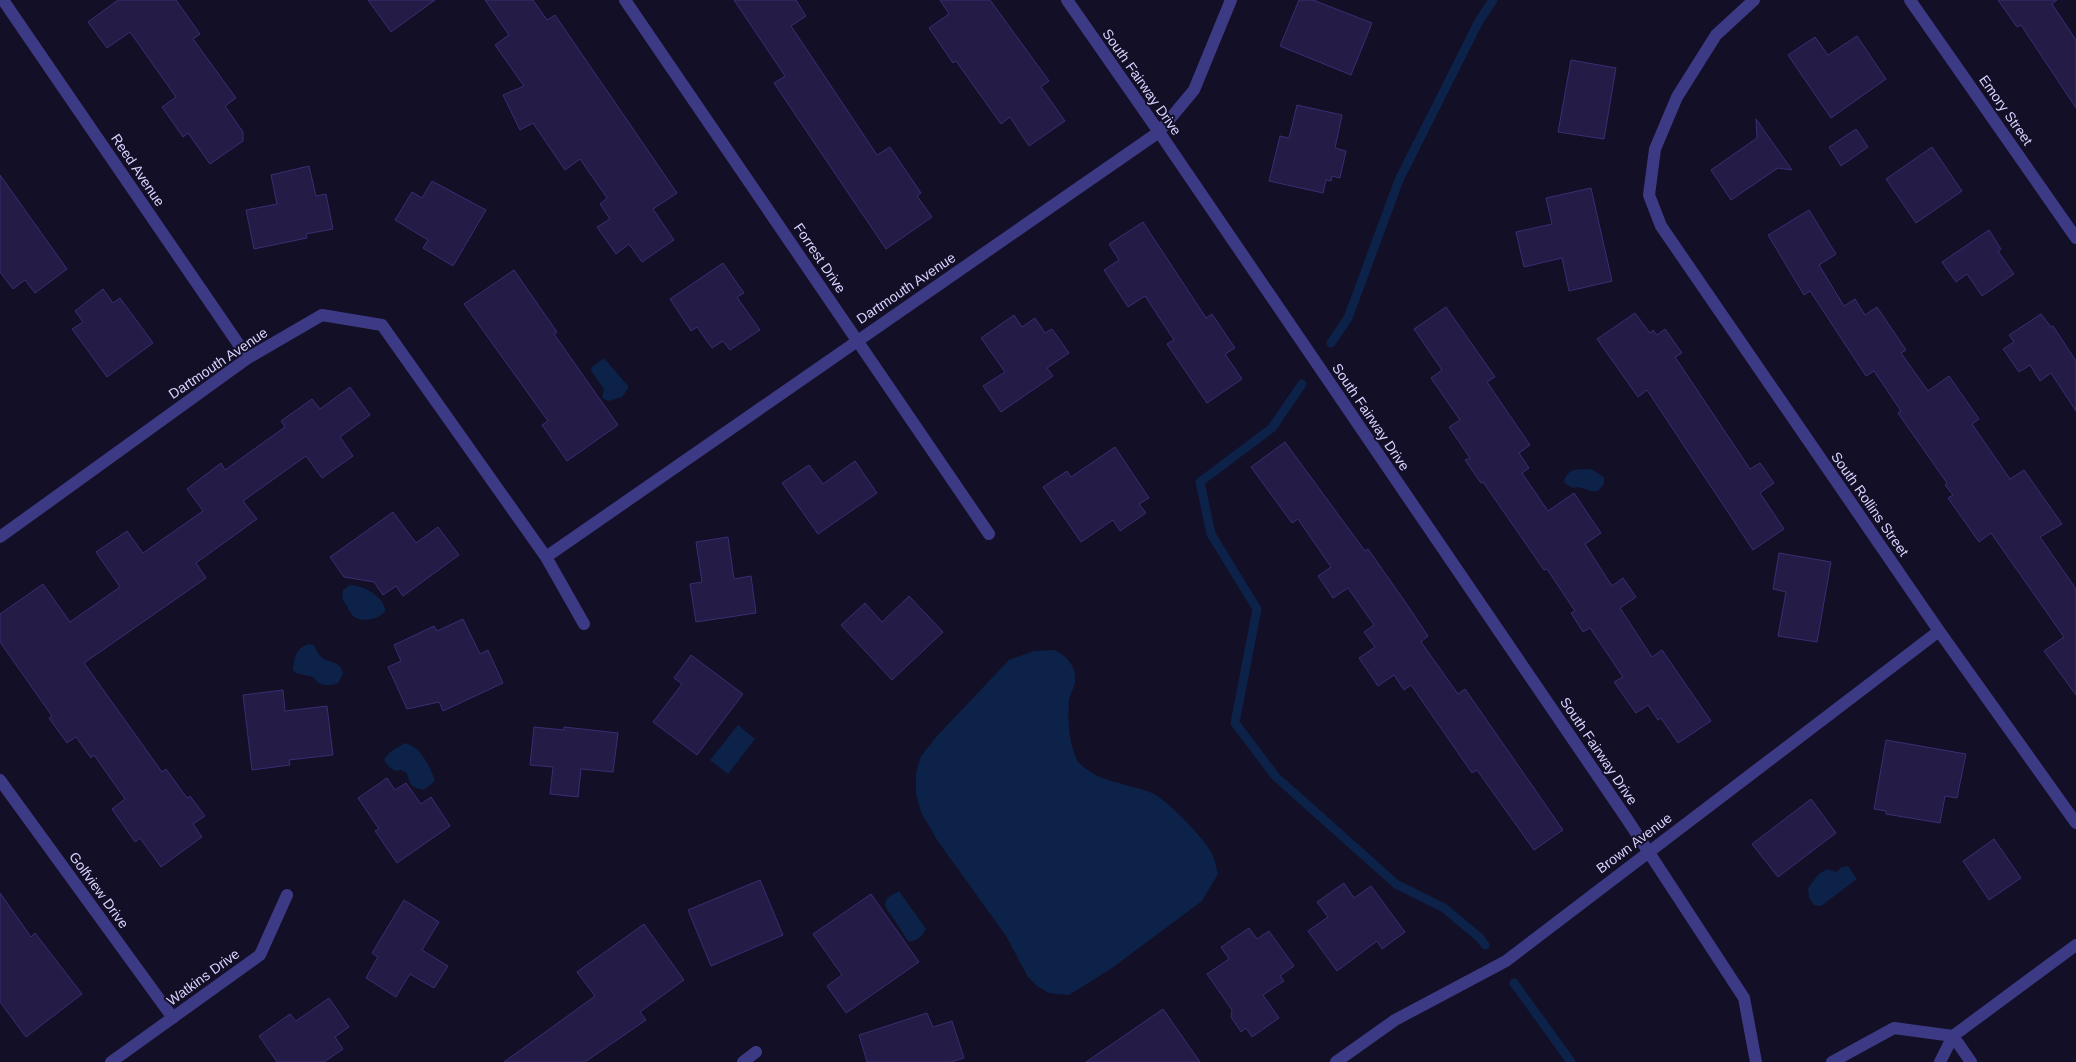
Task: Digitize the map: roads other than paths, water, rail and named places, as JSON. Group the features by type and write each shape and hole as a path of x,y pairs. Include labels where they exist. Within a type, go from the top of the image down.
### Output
{"street":[{"name":"Reed Avenue","path":"3,0 248,358"},
{"name":"Forrest Drive","path":"625,0 989,534"},
{"name":"South Fairway Drive","path":"1067,0 1159,132 1648,851 1744,998 1756,1062"},
{"name":"Dartmouth Avenue","path":"546,557 1159,132 1194,90 1231,0"},
{"name":"South Rollins Street","path":"1754,0 1716,34 1677,97 1655,149 1649,195 1661,226 1939,631 2076,823"},
{"name":"Emory Street","path":"1910,0 2076,238"},
{"name":"Dartmouth Avenue","path":"0,537 248,358 322,315 382,325 546,557 584,624"},
{"name":"Brown Avenue","path":"1336,1062 1396,1020 1506,961 1939,631"},
{"name":"Golfview Drive","path":"0,780 173,1018"},
{"name":"Watkins Drive","path":"111,1062 260,955 287,895"},
{"path":"1940,1062 1953,1036 2071,949"},
{"path":"1832,1062 1894,1028 1953,1036 1971,1062"},
{"path":"743,1062 756,1052"}],"water":[{"path":"604,358 629,387 622,397 609,401 602,398 604,389 591,371 592,367"},
{"path":"1591,469 1604,477 1604,484 1598,491 1579,487 1572,488 1564,482 1571,472"},
{"path":"350,585 361,587 373,593 382,601 385,612 369,620 355,618 342,598 343,590"},
{"path":"308,644 314,645 322,657 341,668 343,674 338,683 324,685 313,677 296,673 293,670 296,654"},
{"path":"1054,650 1063,655 1073,667 1075,682 1069,700 1068,712 1071,744 1078,762 1095,775 1152,793 1166,803 1207,846 1214,857 1218,874 1202,901 1112,968 1069,995 1049,993 1037,986 1028,977 1006,936 937,840 921,812 916,794 916,773 921,756 937,736 1009,660 1034,651"},
{"path":"738,725 755,739 728,774 710,760"},
{"path":"405,743 411,745 420,753 428,763 433,775 435,781 424,790 412,785 407,773 392,769 384,759 390,752"},
{"path":"1848,866 1857,879 1821,906 1814,905 1809,898 1808,888 1818,875 1827,869 1836,872 1842,867"},
{"path":"899,891 926,929 919,938 909,942 885,906 887,898"}],"waterway":[{"path":"1331,343 1348,318 1399,180 1479,21 1493,0"},
{"path":"1302,384 1272,428 1200,482 1211,534 1257,609 1235,723 1276,777 1396,884 1444,908 1480,938 1485,945"},
{"path":"1514,983 1571,1062"}]}
